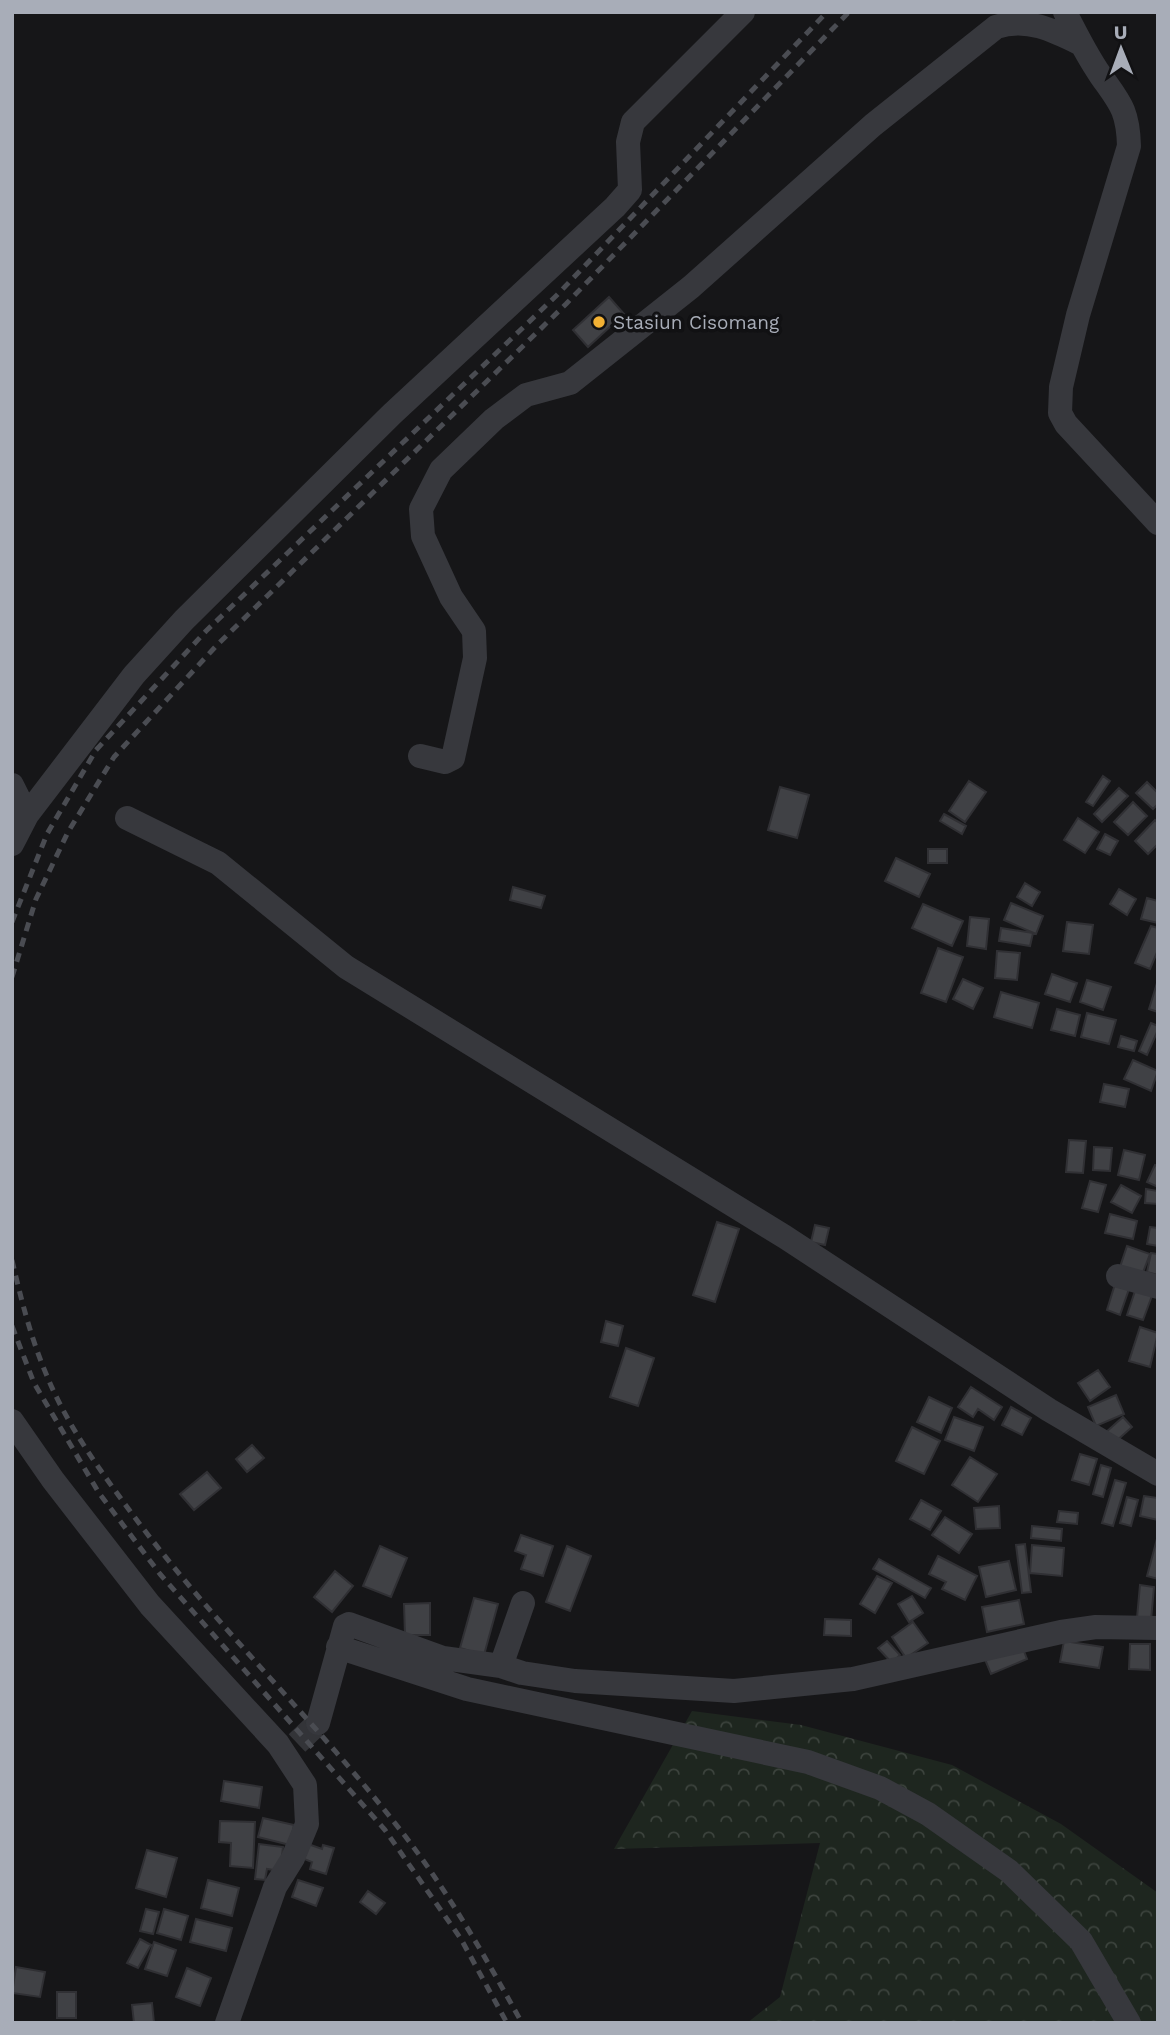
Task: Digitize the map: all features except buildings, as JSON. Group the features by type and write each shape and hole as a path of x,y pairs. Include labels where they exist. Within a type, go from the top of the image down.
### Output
{"street":[{"path":"12,844 27,815 134,675 184,620 383,423 630,190 628,142 633,122 743,12"},
{"path":"1065,12 1081,44 1123,105 1128,120 1129,146 1078,315 1061,387 1060,413 1066,424 1158,523"},
{"path":"421,756 445,762 453,758 475,658 474,631 451,597 423,536 421,509 440,471 494,419 526,395 570,383 691,287 989,20 1015,20 1052,29 1081,44"},
{"path":"12,785 27,815"},
{"path":"127,818 218,863 346,967 785,1237 1060,1417 1158,1474"},
{"path":"1118,1276 1158,1287"},
{"path":"12,1421 52,1480 150,1605 290,1746 305,1785 307,1824 293,1858 275,1887 227,2023"},
{"path":"501,1666 523,1603"},
{"path":"318,1723 345,1626 355,1624 443,1658 501,1666 522,1673 575,1681 734,1691 853,1679 1061,1632 1096,1628 1158,1628"},
{"path":"338,1647 467,1689 808,1762 880,1788 928,1814 1009,1871 1081,1941 1129,2023"}],"green space":[{"path":"692,1711 801,1725 952,1765 1061,1824 1158,1893 1158,2023 747,2023 780,1997 820,1843 614,1849"}],"tunnel":[{"path":"297,1743 318,1723"}],"railway":[{"path":"12,922 47,834 96,750 206,631 557,295 827,12"},
{"path":"12,977 36,899 68,832 114,757 217,645 566,304 849,12"},
{"path":"12,1260 41,1362 64,1412 95,1463 161,1552 362,1782 412,1846 462,1920 522,2023"},
{"path":"12,1326 34,1383 99,1493 160,1574 385,1830 461,1939 507,2023"}],"place":[{"name":"Stasiun Cisomang","path":"599,322"}]}
